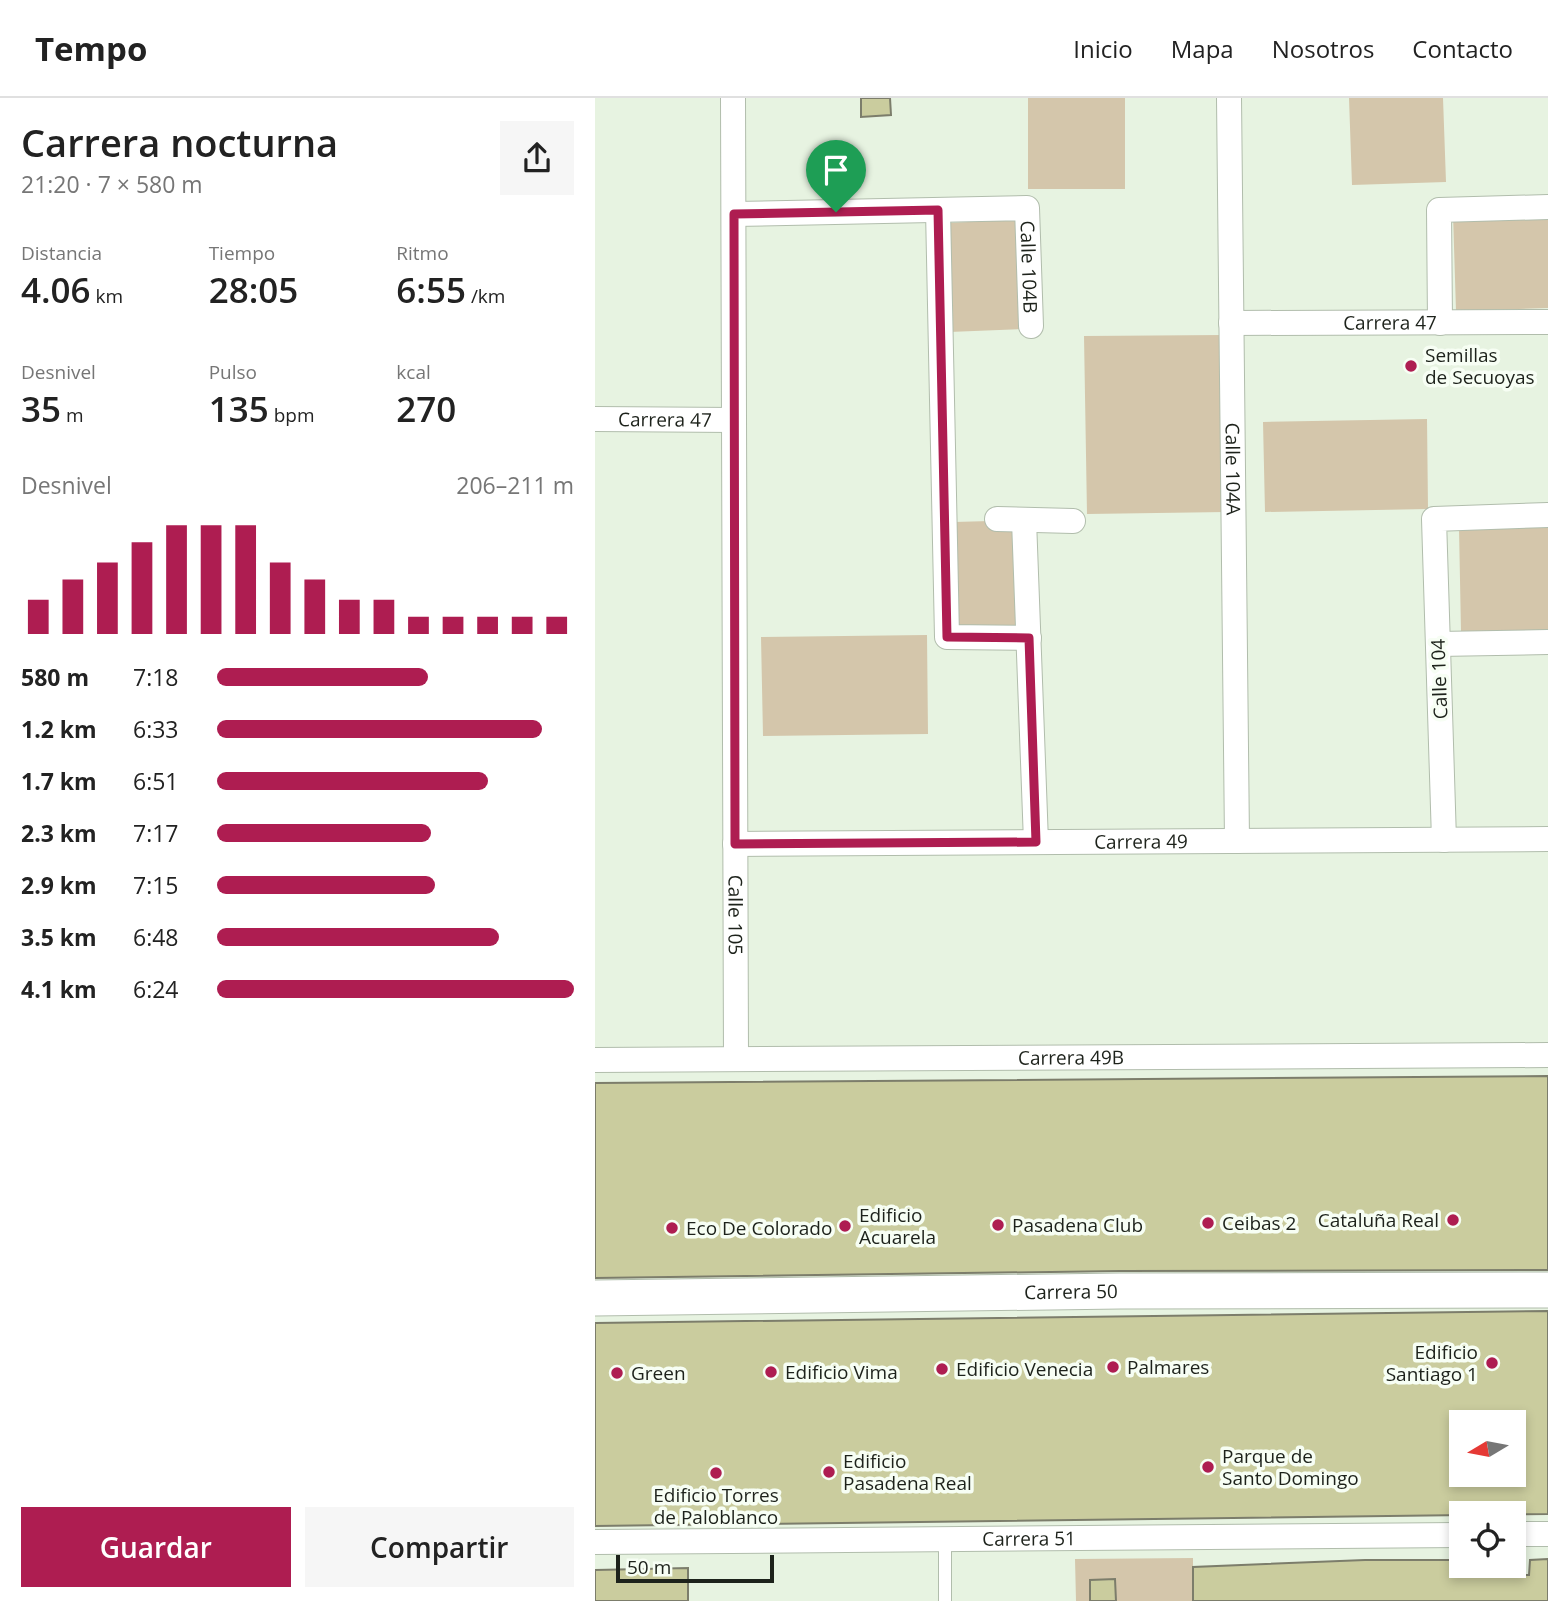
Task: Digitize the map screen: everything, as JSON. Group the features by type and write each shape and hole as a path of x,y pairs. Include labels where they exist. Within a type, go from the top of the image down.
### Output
{"street":[{"name":"Calle 105","path":"733,98 736,1059"},
{"name":"Calle 104A","path":"1229,98 1237,841"},
{"path":"1440,323 1439,210 1548,207"},
{"name":"Calle 104B","path":"938,210 1027,208 1031,326"},
{"path":"734,214 938,210 947,637 1029,638"},
{"name":"Carrera 47","path":"1231,323 1548,322"},
{"name":"Carrera 47","path":"595,419 734,420"},
{"name":"Calle 104","path":"1444,840 1434,519 1548,515"},
{"path":"997,519 1073,521"},
{"path":"1024,520 1036,842"},
{"path":"1439,644 1548,642"},
{"name":"Carrera 49","path":"735,844 1548,839"},
{"name":"Carrera 49B","path":"595,1060 1548,1055"},
{"name":"Carrera 50","path":"595,1298 1120,1291 1548,1290"},
{"path":"1526,1534 1548,1534"},
{"name":"Carrera 51","path":"595,1542 1449,1535"}],"lane":[{"path":"945,1539 946,1601"}],"shaded area":[{"path":"1028,98 1125,98 1125,189 1028,189"},
{"path":"1349,98 1443,98 1446,182 1352,185"},
{"path":"1548,211 1548,308 1456,311 1453,214"},
{"path":"1017,220 1022,329 949,332 944,223"},
{"path":"1223,335 1226,512 1087,514 1084,336"},
{"path":"1427,419 1428,509 1265,512 1263,422"},
{"path":"1023,520 1026,629 957,631 954,522"},
{"path":"1548,527 1548,631 1461,632 1459,528"},
{"path":"927,635 928,734 763,736 761,637"},
{"path":"1193,1558 1193,1601 1076,1601 1075,1559"}],"building":[{"path":"861,98 890,98 891,115 861,117"},
{"path":"1548,1076 1548,1270 1120,1271 595,1278 595,1083"},
{"path":"1548,1311 1548,1514 1526,1514 1526,1501 1449,1501 1449,1515 595,1526 595,1323"},
{"path":"1548,1559 1548,1601 1193,1601 1193,1567 1365,1560 1449,1560 1449,1578 1526,1578 1526,1575 1529,1575 1530,1560"},
{"path":"688,1568 688,1601 595,1601 595,1570"},
{"path":"1115,1579 1116,1601 1090,1601 1090,1580"}],"place":[{"name":"Semillas de Secuoyas","path":"1411,366"},
{"name":"Cataluña Real","path":"1453,1220"},
{"name":"Ceibas 2","path":"1208,1223"},
{"name":"Pasadena Club","path":"998,1225"},
{"name":"Edificio Acuarela","path":"845,1226"},
{"name":"Eco De Colorado","path":"672,1228"},
{"name":"Edificio Santiago 1","path":"1492,1363"},
{"name":"Palmares","path":"1113,1367"},
{"name":"Edificio Venecia","path":"942,1369"},
{"name":"Edificio Vima","path":"771,1372"},
{"name":"Green","path":"617,1373"},
{"name":"Parque de Santo Domingo","path":"1208,1467"},
{"name":"Edificio Pasadena Real","path":"829,1472"},
{"name":"Edificio Torres de Paloblanco","path":"716,1473"}],"route":[{"path":"938,210 947,637 1029,638 1036,842 735,844 734,214 836,212 938,210"}]}
